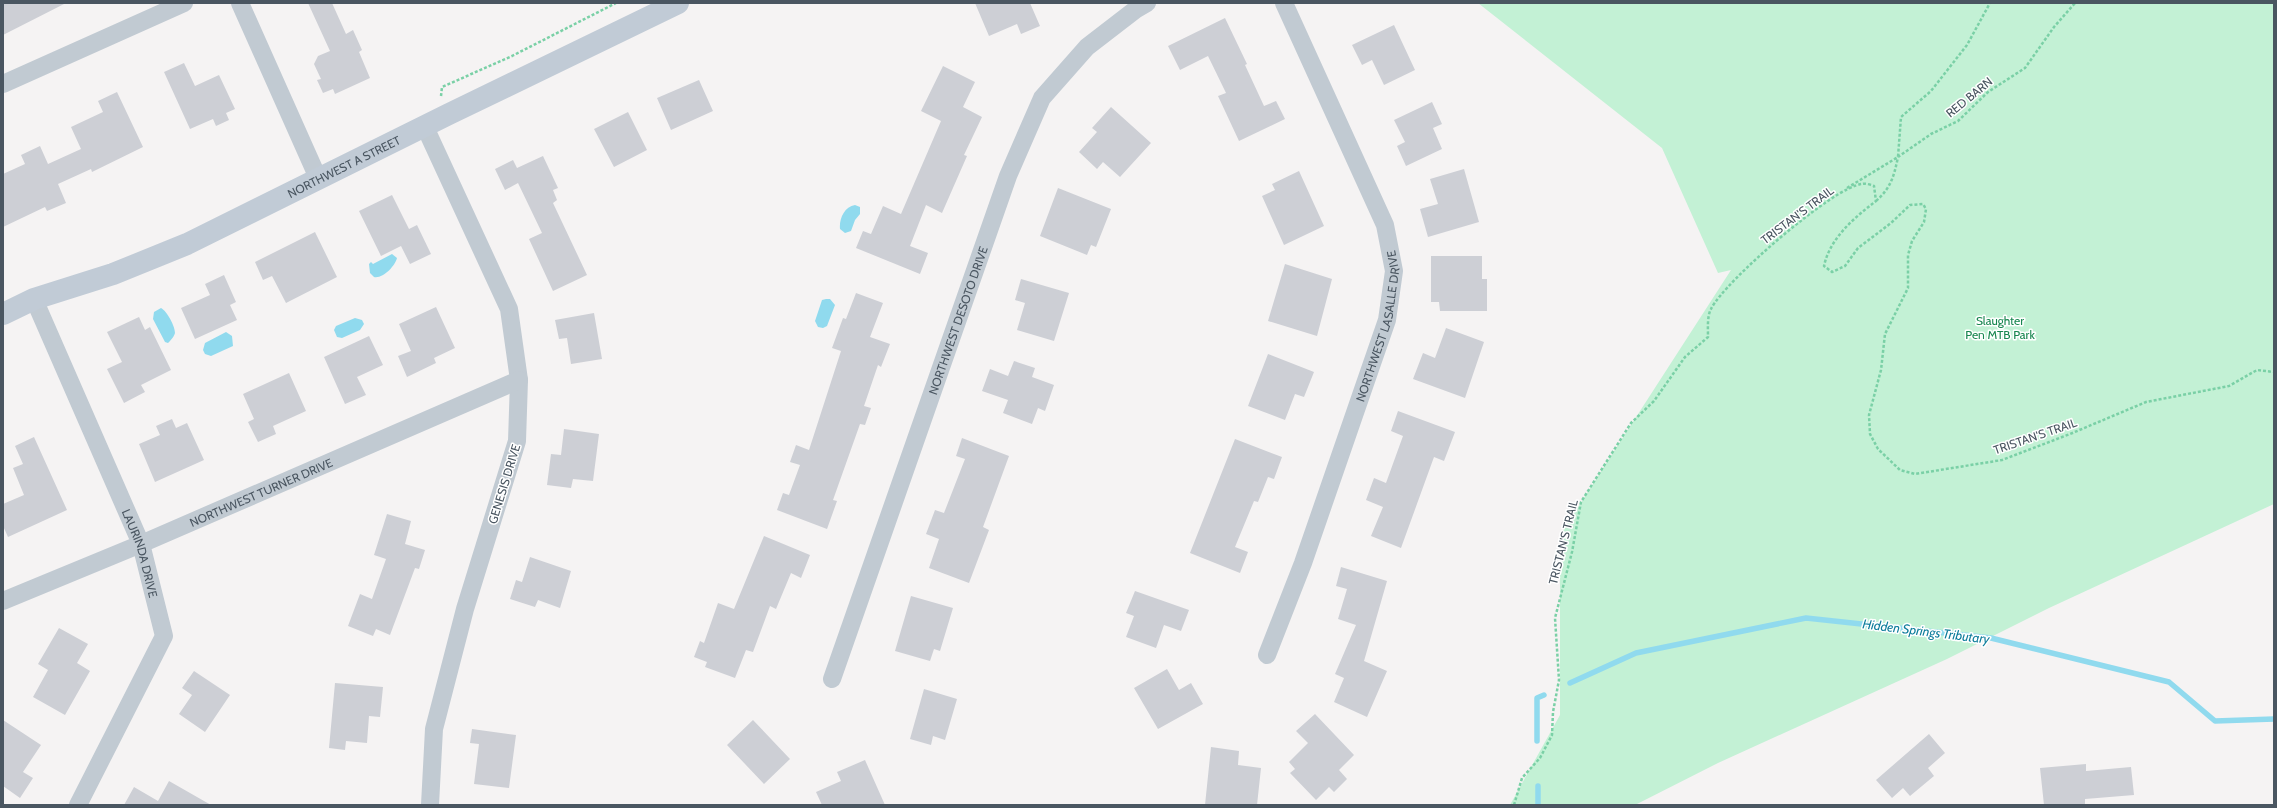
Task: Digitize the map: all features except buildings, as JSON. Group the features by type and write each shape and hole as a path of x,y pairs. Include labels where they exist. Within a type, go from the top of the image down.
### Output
{"street":[{"path":"3,84 184,3"},
{"path":"240,3 318,178"},
{"name":"NORTHWEST A STREET","path":"3,314 34,299 113,274 187,244 318,178 678,3"},
{"name":"NORTHWEST DESOTO DRIVE","path":"832,680 1008,176 1042,98 1087,47 1135,10 1147,3"},
{"name":"NORTHWEST LASALLE DRIVE","path":"1267,655 1303,563 1387,320 1394,271 1385,225 1284,3"},
{"name":"GENESIS DRIVE","path":"424,127 509,309 519,380 518,440 465,609 434,729 430,805"},
{"name":"LAURINDA DRIVE","path":"34,299 141,544 164,636 78,805"},
{"name":"NORTHWEST TURNER DRIVE","path":"3,601 141,544 519,380"}],"path":[{"path":"441,97 442,87 512,56 616,3"},
{"path":"1876,201 1888,192 1894,178 1898,157 1901,117 1931,92 1967,45 1990,3"},
{"name":"RED BARN","path":"1838,194 1898,157 1931,134 1958,121 1988,92 2026,68 2054,27 2075,3"},
{"name":"TRISTAN'S TRAIL","path":"1514,805 1522,778 1540,758 1552,734 1553,712 1559,680 1555,618 1572,552 1581,502 1631,423 1654,401 1685,357 1708,337 1710,310 1720,296 1754,259 1838,194 1862,184 1874,186 1876,201 1837,237 1826,257 1824,266 1832,272 1845,266 1858,248 1891,223 1910,205 1923,204 1926,209 1924,222 1912,241 1908,255 1908,288 1885,334 1881,370 1869,415 1870,434 1878,449 1900,470 1915,474 2002,460 2070,434 2146,402 2229,386 2257,370 2274,372"}],"green space":[{"name":"Slaughter Pen MTB Park","path":"1478,3 2274,3 2274,504 2049,608 1947,659 1718,763 1635,805 1510,805 1560,715 1560,535 1731,270 1718,273 1662,148"}],"water":[{"path":"855,205 860,207 860,214 855,220 851,231 845,233 840,229 841,218 848,208"},
{"path":"392,254 397,258 391,268 385,274 374,277 370,273 369,264 371,262 373,264"},
{"path":"830,299 835,305 827,326 823,328 818,327 815,321 822,300"},
{"path":"161,308 168,315 175,330 174,336 168,343 165,342 153,319 154,312"},
{"path":"355,318 362,320 364,324 360,330 342,338 337,337 334,330 336,326"},
{"path":"226,332 232,336 233,346 211,356 205,354 203,350 205,343"}],"waterway":[{"name":"Hidden Springs Tributary","path":"1570,683 1636,653 1806,618 1991,638 2169,682 2215,721 2274,719"},
{"name":"Hidden Springs Tributary","path":"1537,741 1537,698 1544,695"},
{"name":"Hidden Springs Tributary","path":"1538,786 1538,805"}]}
